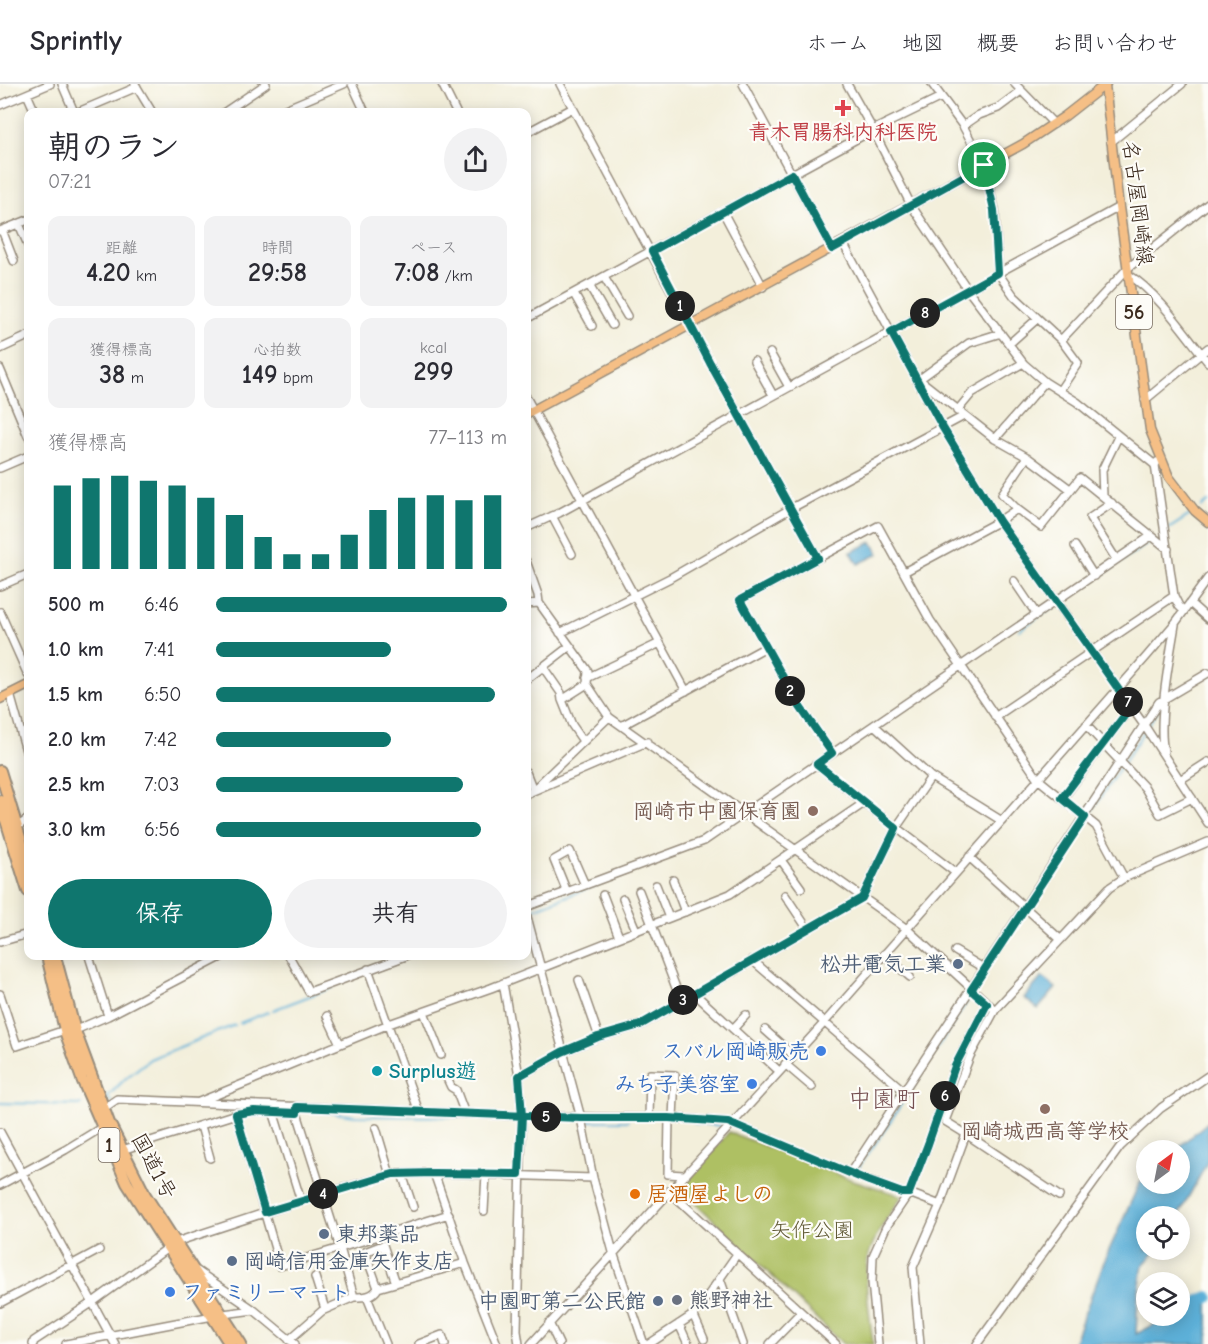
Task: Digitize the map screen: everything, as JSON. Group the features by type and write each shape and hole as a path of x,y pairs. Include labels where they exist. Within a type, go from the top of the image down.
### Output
{"highway":[{"path":"0,771 24,875"},
{"path":"0,801 24,855"},
{"name":"国道1号","path":"48,960 101,1128 127,1183 172,1244 218,1315 241,1344"},
{"name":"国道1号","path":"56,960 69,1032 122,1150 172,1244 193,1268 218,1315 230,1344"}],"main road":[{"path":"531,411 1023,144 1054,124 1105,84"},
{"name":"名古屋岡崎線","path":"1105,84 1119,207 1150,430 1158,461 1195,511 1208,522"},
{"path":"0,699 24,687"}],"street":[{"path":"0,105 50,84"},
{"path":"62,84 74,108"},
{"path":"231,108 266,84"},
{"path":"287,108 344,84"},
{"path":"352,84 363,108"},
{"path":"442,84 454,108"},
{"path":"560,84 818,558"},
{"path":"743,84 832,249"},
{"path":"848,84 911,205 968,290 1023,363 1118,436 1158,461 1174,596 1184,610"},
{"path":"932,84 963,126 984,165 994,210 998,273 1014,296 1060,340 1078,363 1060,390"},
{"path":"1015,84 1054,124"},
{"path":"1098,84 1105,84"},
{"path":"1111,142 1182,84"},
{"path":"85,108 136,86 150,108"},
{"path":"963,126 980,115 998,108 1021,91"},
{"path":"27,94 33,108"},
{"path":"531,316 873,130 941,97"},
{"path":"531,130 573,108"},
{"path":"1060,340 1128,271 1208,204"},
{"path":"531,526 1119,207"},
{"path":"723,212 763,287"},
{"path":"14,261 1,231 24,222"},
{"path":"19,224 24,236"},
{"path":"843,243 943,428 999,521 1144,724 1208,823"},
{"path":"1128,271 1171,317 1208,362"},
{"path":"604,277 627,316"},
{"path":"589,285 612,325"},
{"path":"574,294 592,326"},
{"path":"1009,344 1037,319"},
{"path":"919,381 969,343 1001,333"},
{"path":"0,349 24,338"},
{"path":"1145,400 1208,348"},
{"path":"770,353 789,387"},
{"path":"754,361 773,395"},
{"path":"957,411 972,393 1023,363"},
{"path":"0,369 24,426"},
{"path":"919,381 995,439 1027,457 1070,489"},
{"path":"995,439 1046,382"},
{"path":"531,414 583,499 686,691"},
{"path":"560,633 634,596 964,416"},
{"path":"1104,496 1102,470 1118,436"},
{"path":"1027,457 1002,494 1041,527 1080,478 1168,549"},
{"path":"0,468 24,458"},
{"path":"1112,503 1090,518 1116,559"},
{"path":"904,572 1017,509"},
{"path":"552,516 572,554"},
{"path":"832,753 798,704 740,600 878,526 930,620 1038,779 1096,826 1124,878"},
{"path":"531,905 704,841 1057,602 1116,559 1166,530"},
{"path":"1075,546 1094,576"},
{"path":"0,586 24,576"},
{"path":"531,577 539,603 588,671 587,681 609,717 907,929 995,1010"},
{"path":"531,1344 824,1023 1176,622 1208,578"},
{"path":"1014,582 1037,615"},
{"path":"995,717 1174,596"},
{"path":"531,604 539,603"},
{"path":"1190,603 1208,619"},
{"path":"0,612 24,666"},
{"path":"1172,768 1161,740 1164,701 1176,622"},
{"path":"562,700 587,681 660,643"},
{"path":"531,676 570,646"},
{"path":"623,725 766,647"},
{"path":"543,667 561,693 572,725 583,741"},
{"path":"850,1173 1159,702 1208,673"},
{"path":"10,694 24,744"},
{"path":"1062,798 1131,707"},
{"path":"531,791 609,717"},
{"path":"874,725 931,777 1002,821"},
{"path":"1086,725 1145,788 1160,814 1192,798"},
{"path":"531,792 647,742"},
{"path":"1180,780 1208,762"},
{"path":"817,764 956,873"},
{"path":"519,1076 562,1052 598,1037 640,1025 862,898 896,828 931,777"},
{"path":"197,1103 389,1024 503,983 730,894 864,803"},
{"path":"13,830 24,822"},
{"path":"1059,1196 945,1121 970,1056 995,1010 1109,888 1124,878 1208,842"},
{"path":"567,892 554,860 570,851 585,885"},
{"path":"969,857 1060,939"},
{"path":"781,860 801,888"},
{"path":"673,880 685,912"},
{"path":"656,885 669,918"},
{"path":"639,891 681,1001"},
{"path":"603,895 619,937"},
{"path":"785,895 807,928"},
{"path":"623,899 636,930"},
{"path":"531,933 581,1118 593,1178 613,1252 644,1344"},
{"path":"0,942 24,935"},
{"path":"955,951 985,969"},
{"path":"884,954 909,977"},
{"path":"90,960 108,1016"},
{"path":"0,994 16,1047 69,1032 108,1016 215,960"},
{"path":"292,960 309,992 394,960"},
{"path":"752,960 904,1091"},
{"path":"368,969 419,1112"},
{"path":"579,980 598,1037"},
{"path":"503,983 519,1076 522,1116 519,1174 517,1330 519,1344"},
{"path":"695,994 779,1071"},
{"path":"878,1344 872,1282 873,1256 886,1227 909,1193 955,1066 987,1004"},
{"path":"424,1011 441,1055"},
{"path":"733,1029 746,1015"},
{"path":"327,1016 340,1044"},
{"path":"765,1030 793,1055"},
{"path":"785,1064 812,1087"},
{"path":"445,1074 451,1087 456,1090 465,1114"},
{"path":"649,1118 650,1074 675,1075 668,1174 683,1175"},
{"path":"977,1344 1120,1147 1161,1108 1208,1076"},
{"path":"104,1108 117,1099 297,1110 581,1118 671,1118 732,1124 850,1173 940,1205"},
{"path":"122,1150 236,1114 254,1111 297,1110"},
{"path":"297,1110 354,1298"},
{"path":"273,1111 301,1201"},
{"path":"236,1114 280,1266 449,1214"},
{"path":"201,1126 210,1158"},
{"path":"0,1185 101,1128"},
{"path":"376,1128 390,1175"},
{"path":"0,1132 113,1340"},
{"path":"920,1344 913,1267 940,1205 966,1134"},
{"path":"434,1173 465,1263 497,1344"},
{"path":"33,1344 34,1341 93,1302 172,1244 322,1194 390,1175 402,1174 519,1174 593,1178"},
{"path":"402,1174 413,1207"},
{"path":"484,1211 486,1174"},
{"path":"669,1191 836,1344"},
{"path":"378,1288 365,1252 383,1245 396,1283"},
{"path":"0,1303 99,1250"},
{"path":"650,1344 700,1307 737,1254"},
{"path":"193,1268 254,1310 292,1342 326,1309 354,1298 367,1297 378,1288 465,1263"},
{"path":"315,1277 326,1309"},
{"path":"720,1279 742,1344"},
{"path":"367,1297 386,1344"},
{"path":"66,1344 113,1340 218,1315 254,1310"},
{"path":"770,1344 801,1312"},
{"path":"693,1314 704,1339"},
{"path":"549,1323 559,1344"},
{"path":"679,1324 688,1344"},
{"path":"419,1344 442,1335 445,1344"}],"green space":[{"name":"矢作公園","path":"729,1132 850,1179 902,1196 875,1238 867,1263 873,1344 843,1344 680,1188"}],"water":[{"path":"872,542 879,554 858,564 851,552"},
{"path":"1042,977 1056,988 1038,1009 1024,998"},
{"path":"1208,1122 1208,1161 1190,1194 1190,1140 1187,1140"},
{"path":"1136,1191 1136,1194 1190,1194 1183,1206 1136,1206 1136,1260 1148,1260 1143,1265 1142,1272 1136,1272 1136,1334 1152,1326 1190,1326 1190,1307 1208,1300 1208,1344 1073,1344 1105,1259"}],"waterway":[{"path":"1202,507 1208,502"},
{"path":"1167,530 1190,515"},
{"path":"1061,602 1153,540"},
{"path":"1019,630 1056,605"},
{"path":"1148,725 1161,705"},
{"path":"1011,933 1145,730"},
{"path":"531,910 601,883"},
{"path":"856,1171 982,978"},
{"path":"273,1010 333,987"},
{"path":"240,1023 268,1012"},
{"path":"111,1101 106,1098 150,1059 235,1025"},
{"path":"0,1103 81,1105"},
{"path":"320,1111 356,1116 476,1117"},
{"path":"587,1121 628,1121"},
{"path":"694,1123 724,1126"},
{"path":"1190,1313 1201,1300 1208,1297"}],"place":[{"name":"青木胃腸科内科医院","path":"843,108"},
{"name":"岡崎市中園保育園","path":"813,811"},
{"name":"松井電気工業","path":"958,964"},
{"name":"スバル岡崎販売","path":"821,1051"},
{"name":"Surplus遊","path":"377,1071"},
{"name":"みち子美容室","path":"752,1084"},
{"name":"岡崎城西高等学校","path":"1045,1109"},
{"name":"居酒屋よしの","path":"635,1194"},
{"name":"東邦薬品","path":"324,1234"},
{"name":"岡崎信用金庫矢作支店","path":"232,1261"},
{"name":"ファミリーマート","path":"170,1292"},
{"name":"熊野神社","path":"677,1300"},
{"name":"中園町第二公民館","path":"658,1301"}],"district":[{"name":"中園町","path":"884,1099"}],"route":[{"path":"984,165 832,249 792,174 652,251 710,363 818,558 740,600 798,704 832,753 817,764 896,828 862,898 640,1025 598,1037 562,1052 519,1076 522,1116 519,1174 393,1174 265,1212 236,1114 254,1111 297,1113 297,1107 522,1116 581,1118 669,1118 728,1122 869,1181 902,1193 909,1193 955,1066 987,1004 971,990 1085,817 1062,798 1131,707 999,521 943,428 891,332 998,273 994,210 984,165"}]}
